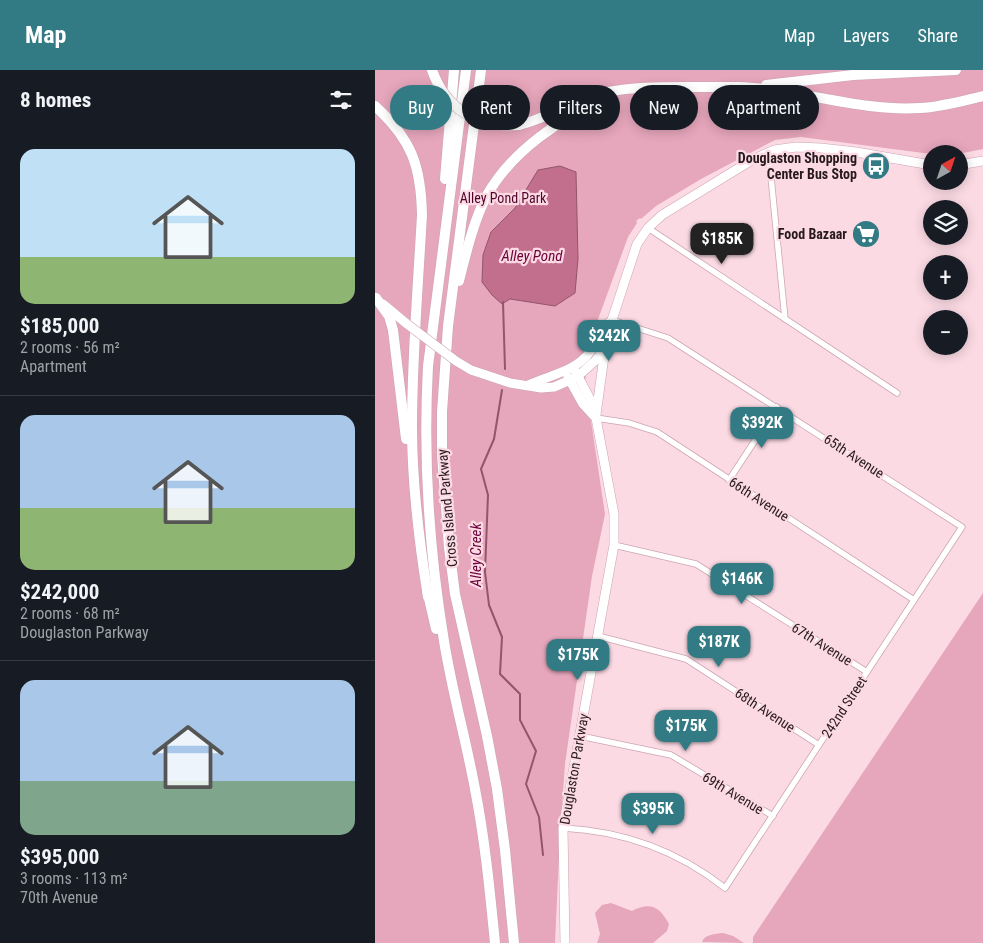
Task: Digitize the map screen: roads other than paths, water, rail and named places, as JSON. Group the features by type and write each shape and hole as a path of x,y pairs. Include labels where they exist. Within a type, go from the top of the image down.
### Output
{"highway":[{"path":"433,70 436,81 459,110 489,124 503,126 519,125 533,121 608,92 630,90"},
{"path":"433,325 454,70"},
{"name":"Cross Island Parkway","path":"466,70 433,325 425,412 425,458 431,538 444,644 485,846 495,943"},
{"name":"Cross Island Parkway","path":"482,70 478,88 448,326 441,412 442,454 449,547 457,603 497,789 514,943"},
{"path":"760,85 853,75 956,70"},
{"path":"448,326 478,215 486,197 496,182 520,154 563,121 609,98 630,92"},
{"path":"819,97 871,106 919,108 944,106 983,96"},
{"path":"375,106 400,132 411,149 422,191 412,387 412,429 417,509 428,597"},
{"path":"376,298 389,316 393,330 414,509 428,597 464,736"}],"main road":[{"name":"Douglaston Parkway","path":"565,943 563,828 614,545 614,514 596,418 606,347 611,335 612,320 637,244 648,228 662,216 752,160 783,148 809,147 856,152 923,164"},
{"path":"968,164 983,161"},
{"path":"376,298 407,324 471,370 510,383 541,388 554,387 574,379"},
{"name":"Douglaston Parkway","path":"596,418 583,404 569,369 590,352 601,332 612,320"},
{"name":"Douglaston Parkway","path":"574,379 596,360 606,347"},
{"path":"528,385 569,369"}],"street":[{"path":"767,153 785,320"},
{"path":"648,228 897,393"},
{"name":"65th Avenue","path":"612,320 668,338 962,526"},
{"path":"729,480 777,407"},
{"name":"66th Avenue","path":"596,418 629,423 657,432 914,600"},
{"name":"242nd Street","path":"563,828 599,831 646,844 681,859 725,888 962,526"},
{"name":"67th Avenue","path":"614,545 696,564 867,672"},
{"name":"68th Avenue","path":"599,636 686,659 819,745"},
{"name":"69th Avenue","path":"580,736 671,755 773,816"}],"water":[{"name":"Alley Pond","path":"560,166 576,172 578,259 575,293 555,306 510,299 502,304 482,282 483,255 491,232 515,208 538,170"},
{"path":"737,225 740,226 741,240 738,242 727,235 727,231"}],"waterway":[{"name":"Alley Creek","path":"503,302 505,369"},
{"name":"Alley Creek","path":"502,390 494,439 481,469 488,495 485,572 489,605 502,637 500,674 520,694 520,720 536,751 526,784 539,817 543,855"}],"place":[{"name":"Douglaston Shopping Center Bus Stop","path":"876,166"},
{"name":"Food Bazaar","path":"866,234"}],"park label":[{"name":"Alley Pond Park","path":"503,198"}]}
